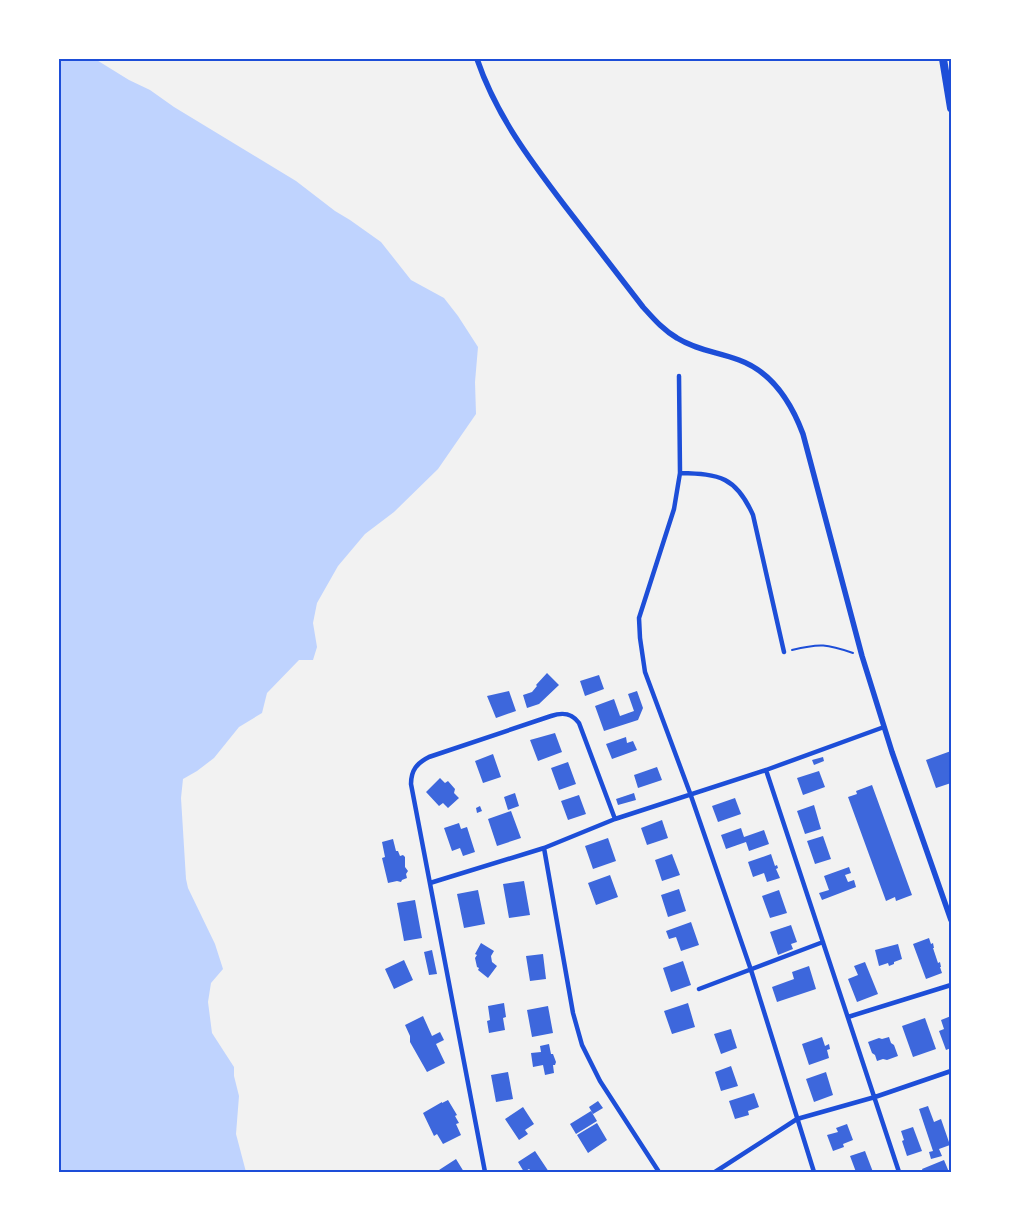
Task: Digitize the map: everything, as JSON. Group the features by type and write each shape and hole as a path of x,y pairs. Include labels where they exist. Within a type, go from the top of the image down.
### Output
{"main road":[{"path":"943,59 951,108"}],"street":[{"path":"477,59 482,75 516,140 658,324 676,338 701,349 738,360 760,371 769,378 788,402 803,434 862,656 884,726 951,920"},
{"path":"679,376 680,473 674,509 639,618 645,672 690,793 751,970 814,1172"},
{"path":"680,473 706,473 721,477 737,488 746,499 754,515 784,652"},
{"path":"485,1172 411,776 415,766 429,757 559,713 571,715 576,718 582,730 615,819"},
{"path":"430,883 544,848 615,819 690,793 766,770 884,726"},
{"path":"766,770 899,1172"},
{"path":"544,848 573,1013 582,1045 600,1081 660,1172"},
{"path":"699,989 823,942"},
{"path":"848,1017 951,985"},
{"path":"715,1172 797,1119 874,1097 951,1071"}],"path":[{"path":"784,652 817,645 831,645 862,656"}],"water":[{"path":"59,59 95,59 129,80 150,90 174,107 296,181 335,211 381,242 411,280 444,298 478,347 475,382 476,414 438,469 394,512 365,534 338,566 317,603 313,623 317,647 313,660 299,660 267,693 262,713 239,727 214,758 183,779 181,798 186,879 188,888 215,944 223,969 211,983 208,1002 212,1033 234,1067 234,1076 239,1096 236,1134 246,1172 59,1172"}],"building":[{"path":"547,673 559,685 539,704 527,708 523,695 532,692"},
{"path":"599,675 604,689 585,696 580,681"},
{"path":"509,691 516,711 496,718 487,696"},
{"path":"637,691 643,708 638,720 604,731 595,706 614,699 620,716 634,711 628,694"},
{"path":"555,733 562,752 538,761 530,740"},
{"path":"626,737 627,743 633,741 637,750 612,759 606,744"},
{"path":"951,751 951,783 936,788 926,760"},
{"path":"493,754 501,777 483,783 475,761"},
{"path":"823,757 824,761 814,765 812,760"},
{"path":"568,762 576,784 559,790 551,768"},
{"path":"657,767 662,780 638,788 634,775"},
{"path":"819,771 825,787 803,795 797,778"},
{"path":"440,778 445,783 448,781 455,789 454,793 459,798 448,808 443,803 439,806 426,792"},
{"path":"872,785 912,895 896,901 895,897 886,901 848,797 857,794 856,791"},
{"path":"515,793 519,806 508,810 504,797"},
{"path":"634,793 636,800 618,805 616,799"},
{"path":"579,795 586,814 568,820 561,801"},
{"path":"735,798 741,814 718,822 712,806"},
{"path":"814,805 821,829 805,834 797,811"},
{"path":"480,806 482,811 477,813 476,808"},
{"path":"511,811 521,838 497,846 488,819"},
{"path":"662,820 668,838 647,845 641,828"},
{"path":"459,823 461,829 467,827 475,852 463,856 460,848 452,851 444,828"},
{"path":"741,828 744,837 764,830 769,844 749,851 746,842 726,849 721,835"},
{"path":"823,836 831,859 815,864 807,841"},
{"path":"608,838 616,861 593,869 585,846"},
{"path":"393,839 396,851 398,851 400,856 403,855 405,857 405,867 408,871 406,874 407,878 401,882 388,883 382,858 385,857 382,842"},
{"path":"672,854 680,875 662,881 655,860"},
{"path":"771,854 775,866 777,865 778,868 776,869 780,878 767,882 764,873 753,877 748,862"},
{"path":"849,867 851,873 845,875 848,882 854,880 856,887 822,900 819,893 829,890 824,876"},
{"path":"610,875 618,897 596,905 588,883"},
{"path":"524,881 530,915 509,918 503,884"},
{"path":"679,889 686,911 668,917 661,895"},
{"path":"478,890 485,924 464,928 457,894"},
{"path":"779,890 787,913 770,918 762,896"},
{"path":"415,900 422,938 404,941 397,903"},
{"path":"691,922 699,945 681,951 676,937 669,939 666,931"},
{"path":"791,925 797,942 791,944 793,949 778,955 770,932"},
{"path":"929,938 931,944 933,943 942,973 926,979 913,944"},
{"path":"481,943 494,951 491,956 492,962 497,966 488,978 478,970 475,958"},
{"path":"898,944 902,959 889,966 888,963 879,966 875,950"},
{"path":"432,950 437,974 429,975 424,952"},
{"path":"543,954 546,979 530,981 526,956"},
{"path":"404,960 413,980 394,989 385,969"},
{"path":"683,961 691,985 671,992 663,968"},
{"path":"865,962 878,994 857,1002 848,979 858,975 854,966"},
{"path":"809,966 816,989 777,1002 772,987 794,979 792,972"},
{"path":"504,1003 506,1017 503,1018 505,1030 489,1033 487,1021 490,1020 488,1006"},
{"path":"688,1003 695,1027 672,1034 664,1011"},
{"path":"548,1006 553,1033 532,1037 527,1010"},
{"path":"423,1016 432,1036 440,1032 444,1040 436,1044 445,1063 427,1072 410,1042 410,1036 405,1025"},
{"path":"951,1016 951,1048 946,1050 939,1031 944,1029 941,1020"},
{"path":"925,1018 936,1049 913,1057 902,1026"},
{"path":"731,1029 737,1048 721,1054 714,1034"},
{"path":"822,1037 825,1046 829,1044 830,1049 827,1050 829,1058 809,1065 802,1044"},
{"path":"889,1037 898,1056 877,1061 868,1042"},
{"path":"549,1044 551,1054 553,1054 556,1062 553,1065 554,1073 545,1075 543,1065 533,1067 531,1053 541,1052 540,1046"},
{"path":"731,1066 738,1086 721,1091 715,1072"},
{"path":"508,1072 513,1099 496,1102 491,1075"},
{"path":"826,1072 833,1095 814,1102 806,1079"},
{"path":"754,1093 759,1107 748,1111 749,1115 735,1119 729,1101"},
{"path":"448,1100 457,1115 455,1116 459,1123 456,1124 461,1135 443,1144 437,1134 434,1136 423,1113"},
{"path":"598,1101 603,1108 593,1114 589,1107"},
{"path":"928,1106 934,1122 941,1119 950,1145 939,1149 942,1156 931,1159 929,1152 933,1151 919,1109"},
{"path":"523,1107 534,1124 525,1130 528,1134 519,1140 505,1119"},
{"path":"591,1111 597,1121 576,1134 570,1124"},
{"path":"597,1123 607,1140 588,1153 577,1135"},
{"path":"847,1124 853,1140 843,1144 844,1147 833,1151 827,1135 838,1132 836,1128"},
{"path":"913,1127 922,1151 907,1156 901,1131"},
{"path":"535,1151 549,1172 532,1172 529,1169 524,1172 518,1162"},
{"path":"865,1151 873,1172 856,1172 850,1156"},
{"path":"456,1159 464,1172 441,1172 439,1170"},
{"path":"944,1160 949,1172 923,1172 922,1169"}]}
